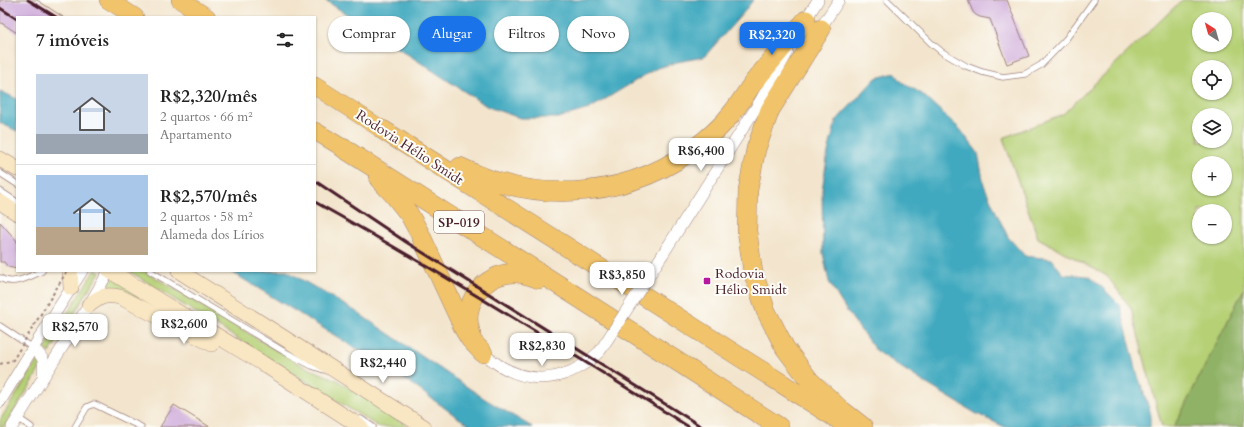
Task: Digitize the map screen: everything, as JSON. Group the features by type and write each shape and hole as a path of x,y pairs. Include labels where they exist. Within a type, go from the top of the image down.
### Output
{"highway":[{"path":"383,130 472,173 500,184 530,190 567,192 604,188 647,175 674,162 704,140 731,114 753,84 813,25"},
{"path":"813,25 770,110 756,149 748,190 747,231 753,272 766,311 785,348 810,381 840,409 863,427"},
{"name":"Rodovia Hélio Smidt","path":"383,130 850,427"},
{"path":"343,148 378,178 409,214 420,234 465,331 473,343 484,353"},
{"name":"SP-019","path":"343,148 779,427"},
{"path":"484,353 472,337 468,316 474,296 483,285 490,280 506,274 530,275 576,296"}],"main road":[{"path":"108,0 133,16"},
{"path":"180,0 204,16"},
{"name":"Rodovia Hélio Smidt","path":"316,87 383,130"},
{"name":"SP-019","path":"316,132 343,148"},
{"path":"0,159 16,168"},
{"path":"0,202 16,212"},
{"path":"68,272 71,288"},
{"path":"112,272 358,421"},
{"path":"181,272 424,427"},
{"path":"89,305 100,297 109,295 120,297 207,342 262,363"}],"street":[{"path":"484,353 493,362 510,372 529,377 542,378 556,377 580,368 600,351 759,103 813,25 818,0"},
{"path":"759,103 813,25 839,0"},
{"path":"0,402 81,272"},
{"path":"15,423 109,272"},
{"path":"33,348 43,358 43,380"}],"lane":[{"path":"887,0 942,52 966,66 1003,77 1025,74 1041,65 1066,39 1094,0"},
{"path":"0,173 16,183"},
{"path":"0,191 16,201"},
{"path":"0,278 5,280 24,280 40,272"},
{"path":"152,272 283,351 312,366 334,374 415,427"},
{"path":"147,286 295,377"},
{"path":"0,326 33,348"},
{"path":"75,427 87,407 94,404 141,427"},
{"path":"358,421 373,427"},
{"path":"15,423 31,427"}],"path":[{"path":"0,364 13,360 67,272"}],"green space":[{"path":"1182,0 1244,0 1244,289 1174,427 1162,427 1131,308 1107,276 1038,238 1003,138 1063,114"},
{"path":"93,272 100,272 50,352 47,352 45,349"},
{"path":"131,272 146,272 303,366 337,380 409,427 379,427"},
{"path":"112,276 156,306 103,292"},
{"path":"1244,289 1244,427 1174,427"},
{"path":"38,361 42,364 33,381 4,427 0,427 0,420"}],"water":[{"path":"325,0 753,0 704,57 677,62 655,69 589,109 558,118 520,118 488,107 404,52 410,52 410,16 349,16"},
{"path":"895,73 902,82 922,94 960,129 978,153 984,185 996,212 1008,237 1025,256 1052,259 1063,274 1088,276 1120,305 1138,376 1150,411 1150,427 1005,427 975,413 876,351 846,310 829,282 823,253 822,190 828,152 836,121 876,78"},
{"path":"0,91 16,99 16,131 0,123"},
{"path":"232,272 289,272 355,311 485,399 532,427 473,427 373,356 357,349"}],"building":[{"path":"0,0 37,0 61,16 16,16 16,32 0,22"},
{"path":"968,0 1007,0 1029,56 1007,64 990,19 976,15 973,12"},
{"path":"0,222 16,240 16,269 8,267 4,262 0,262"},
{"path":"174,405 210,427 160,427"}],"railway":[{"path":"28,0 54,16"},
{"path":"0,8 16,18"},
{"path":"316,182 406,242 702,427"},
{"path":"316,203 504,312 689,427"}],"place":[{"name":"Rodovia Hélio Smidt","path":"707,281"}]}
